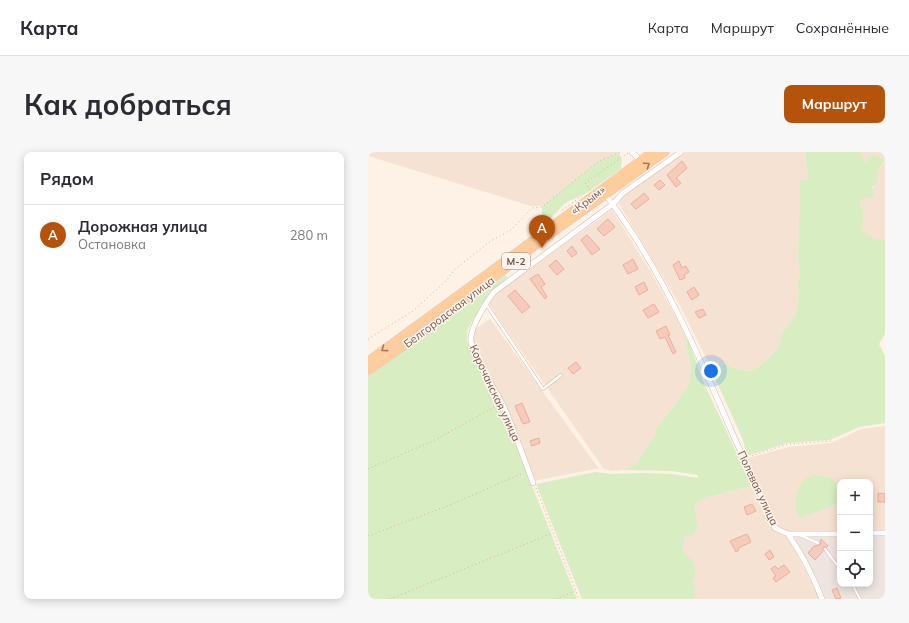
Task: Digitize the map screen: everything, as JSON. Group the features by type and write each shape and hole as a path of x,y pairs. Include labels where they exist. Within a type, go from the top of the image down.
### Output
{"main road":[{"name":"«Крым»","path":"368,360 461,294 652,152"},
{"name":"Белгородская улица","path":"368,371 426,330 538,243 665,152"}],"street":[{"path":"631,152 640,160"},
{"path":"486,304 494,292 613,204 623,193 681,152"},
{"name":"Полевая улица","path":"605,194 649,260 674,304 775,528 788,534 837,534"},
{"name":"Корочанская улица","path":"486,304 473,328 470,339 473,350 502,402 534,483"},
{"path":"873,533 885,533"},
{"path":"788,534 816,583 822,599"}],"lane":[{"path":"486,304 543,389 561,376"},
{"path":"800,535 818,543"},
{"path":"825,549 837,565"},
{"path":"854,587 860,599"}],"path":[{"path":"368,339 413,311 446,281 455,269 491,241 512,229 532,208 542,207 599,161 621,152"},
{"path":"585,183 631,152"},
{"path":"368,470 434,441 502,402"},
{"path":"744,458 788,444 831,441"},
{"path":"368,536 450,505 529,470"},
{"path":"534,483 580,599"},
{"path":"390,599 553,533"},
{"path":"556,599 576,591"}],"shaded area":[{"path":"368,152 619,153 599,160 542,206 531,206 368,156"},
{"path":"685,152 805,152 808,180 800,180 798,260 800,276 797,283 799,292 796,314 782,333 778,348 761,365 750,371 712,363 706,358 678,302 619,204 619,199"},
{"path":"860,152 885,152 885,160 873,154 865,162"},
{"path":"885,161 885,240 877,240 869,236 862,229 864,212 860,208 862,199 877,183 877,172"},
{"path":"612,210 649,269 687,337 686,345 691,366 689,385 656,429 656,433 637,463 623,470 612,471 604,469 495,314 489,303 491,297"},
{"path":"490,319 599,469 534,481 503,402 473,345 472,337 474,330"},
{"path":"885,426 885,531 873,531 873,479 837,479 837,532 787,531 777,526 748,458 789,447 831,443 861,429"},
{"path":"752,486 766,518 774,530 786,537 794,549 819,599 694,599 692,583 683,553 685,536 696,514 695,505 701,499"},
{"path":"873,535 885,535 885,599 825,599 795,542 796,537 837,536 837,587 873,587"}],"green space":[{"path":"805,152 860,152 865,162 873,154 885,160 877,172 877,183 872,187 875,197 862,199 860,207 864,212 862,229 872,238 885,240 885,334 879,344 885,356 885,423 859,427 830,440 787,443 747,456 743,440 706,358 712,363 750,371 761,365 778,348 782,333 796,314 799,292 797,283 800,276 798,260 800,179 808,180"},
{"path":"619,153 622,161 621,169 585,194 564,204 542,227 542,206 599,160"},
{"path":"505,275 507,278 488,296 467,330 467,342 499,403 577,599 368,599 368,374"},
{"path":"687,337 703,381 752,486 701,499 695,505 697,528 692,536 685,536 683,552 693,562 695,569 692,583 695,587 694,599 582,599 536,484 595,472 612,474 671,474 698,478 698,475 672,471 623,470 637,463 656,433 656,429 689,385 691,366 686,345"},
{"path":"813,475 831,477 837,485 837,504 799,518 796,509 796,499 798,489 806,478"}],"building":[{"path":"682,161 687,168 676,178 681,183 676,187 667,175"},
{"path":"660,180 665,185 659,190 654,185"},
{"path":"644,193 649,199 636,209 631,204"},
{"path":"608,219 615,227 604,236 597,229"},
{"path":"587,235 600,249 592,255 581,240"},
{"path":"572,246 577,253 572,257 567,251"},
{"path":"633,259 638,269 628,274 623,265"},
{"path":"556,260 564,269 557,275 549,266"},
{"path":"679,261 682,268 686,266 689,272 684,275 685,278 680,280 673,265"},
{"path":"538,274 545,284 541,287 547,297 545,299 530,279"},
{"path":"644,282 648,290 639,295 635,287"},
{"path":"694,287 699,295 692,300 687,292"},
{"path":"515,290 530,307 522,313 508,296"},
{"path":"654,304 659,312 648,318 643,310"},
{"path":"703,309 706,315 699,318 695,312"},
{"path":"666,326 670,335 668,335 676,352 673,354 665,337 660,339 656,331"},
{"path":"576,362 581,368 573,374 568,368"},
{"path":"522,403 530,422 523,424 515,406"},
{"path":"539,438 540,443 532,446 530,441"},
{"path":"878,493 885,494 885,502 878,502"},
{"path":"752,504 756,511 747,515 744,507"},
{"path":"747,534 751,542 738,548 739,550 736,552 730,541"},
{"path":"821,539 828,546 823,547 823,551 815,560 808,553 814,546 820,545"},
{"path":"770,550 774,557 769,560 765,554"},
{"path":"784,565 790,572 776,582 773,578 776,576 771,569 775,566 778,569"},
{"path":"837,588 841,598 839,599 836,599 832,590"}],"place":[{"name":"Дорожная улица","path":"542,248"}]}
